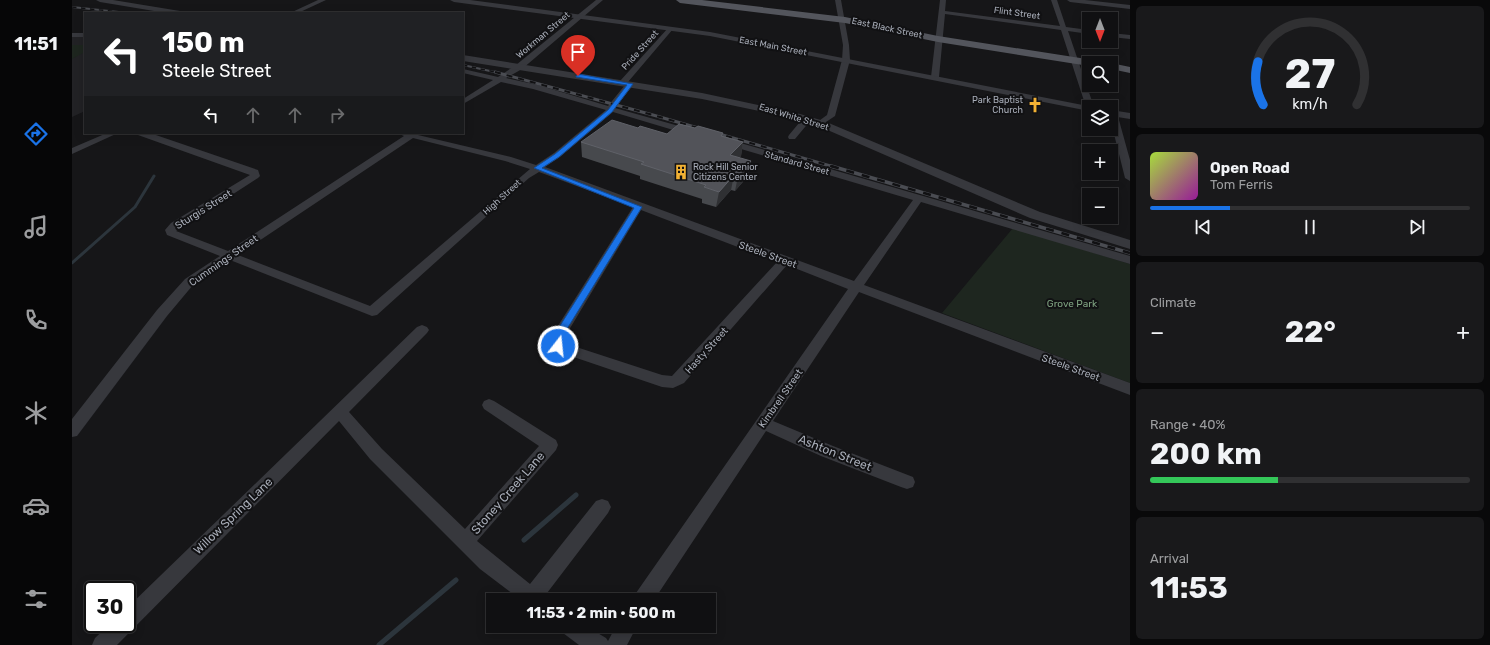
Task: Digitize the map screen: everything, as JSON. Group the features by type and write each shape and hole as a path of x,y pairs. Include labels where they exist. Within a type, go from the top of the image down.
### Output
{"main road":[{"name":"East Black Street","path":"680,0 841,19 938,39 1082,61"},
{"path":"1118,67 1130,70"}],"street":[{"path":"100,0 174,12"},
{"path":"295,12 323,0"},
{"name":"East Main Street","path":"454,0 710,34 1082,107"},
{"name":"Workman Street","path":"519,67 600,0"},
{"path":"820,123 832,116 846,60 846,45 838,0"},
{"path":"934,78 943,0"},
{"path":"1054,0 1086,100"},
{"path":"1070,0 1130,7"},
{"name":"Flint Street","path":"942,12 1082,31"},
{"name":"Pride Street","path":"626,84 671,28"},
{"path":"72,35 84,35"},
{"path":"1118,36 1130,37"},
{"name":"East White Street","path":"464,58 732,100 807,119 820,123 1035,215 1130,245"},
{"path":"464,101 519,67"},
{"path":"464,71 611,109 701,135"},
{"name":"High Street","path":"372,312 526,176 557,155 611,109 626,84"},
{"path":"1118,114 1130,116"},
{"path":"792,137 807,119"},
{"path":"72,151 112,134"},
{"name":"Sturgis Street","path":"144,134 255,172 255,176 250,180 175,225 170,230 174,235 372,312"},
{"name":"Steele Street","path":"409,134 508,159 537,168 638,207 856,286 1130,389"},
{"name":"Cummings Street","path":"72,432 162,313 189,282 315,200 409,134"},
{"path":"1118,135 1130,178"},
{"name":"Standard Street","path":"717,139 1130,260"},
{"name":"Kimbrell Street","path":"648,593 856,286 919,198"},
{"name":"Hasty Street","path":"638,207 556,340 558,346 662,381 673,382 679,379 785,260"},
{"name":"Willow Spring Lane","path":"136,613 422,330"},
{"name":"Stoney Creek Lane","path":"465,542 550,445 489,405"},
{"path":"340,412 376,454 465,542 487,562 527,593"},
{"name":"Ashton Street","path":"763,423 827,451 907,482"},
{"path":"538,593 602,507"},
{"name":"Willow Spring Lane","path":"102,645 115,633"},
{"path":"579,633 599,645"},
{"path":"616,645 623,633"}],"shaded area":[{"path":"84,35 84,111 72,117 72,36"}],"green space":[{"path":"72,45 84,45 84,53 72,59"},
{"name":"Grove Park","path":"1013,228 1130,264 1130,383 942,313"}],"building":[{"path":"612,120 638,128 640,126 667,134 679,124 695,128 698,126 723,133 721,136 743,142 730,155 751,161 738,176 734,175 719,192 704,187 706,185 641,164 644,162 581,142"}],"waterway":[{"path":"72,263 135,207 154,176"},
{"path":"524,540 576,495"},
{"path":"379,645 456,580"}],"railway":[{"path":"72,7 119,12"},
{"path":"464,65 497,73"},
{"path":"497,73 653,115 834,167"},
{"path":"831,166 1130,253"}],"place":[{"name":"Park Baptist Church","path":"1035,105"},
{"name":"Rock Hill Senior Citizens Center","path":"681,172"}],"route":[{"path":"558,346 556,340 638,207 537,168 557,155 610,111 613,104 630,84 578,76"}]}
